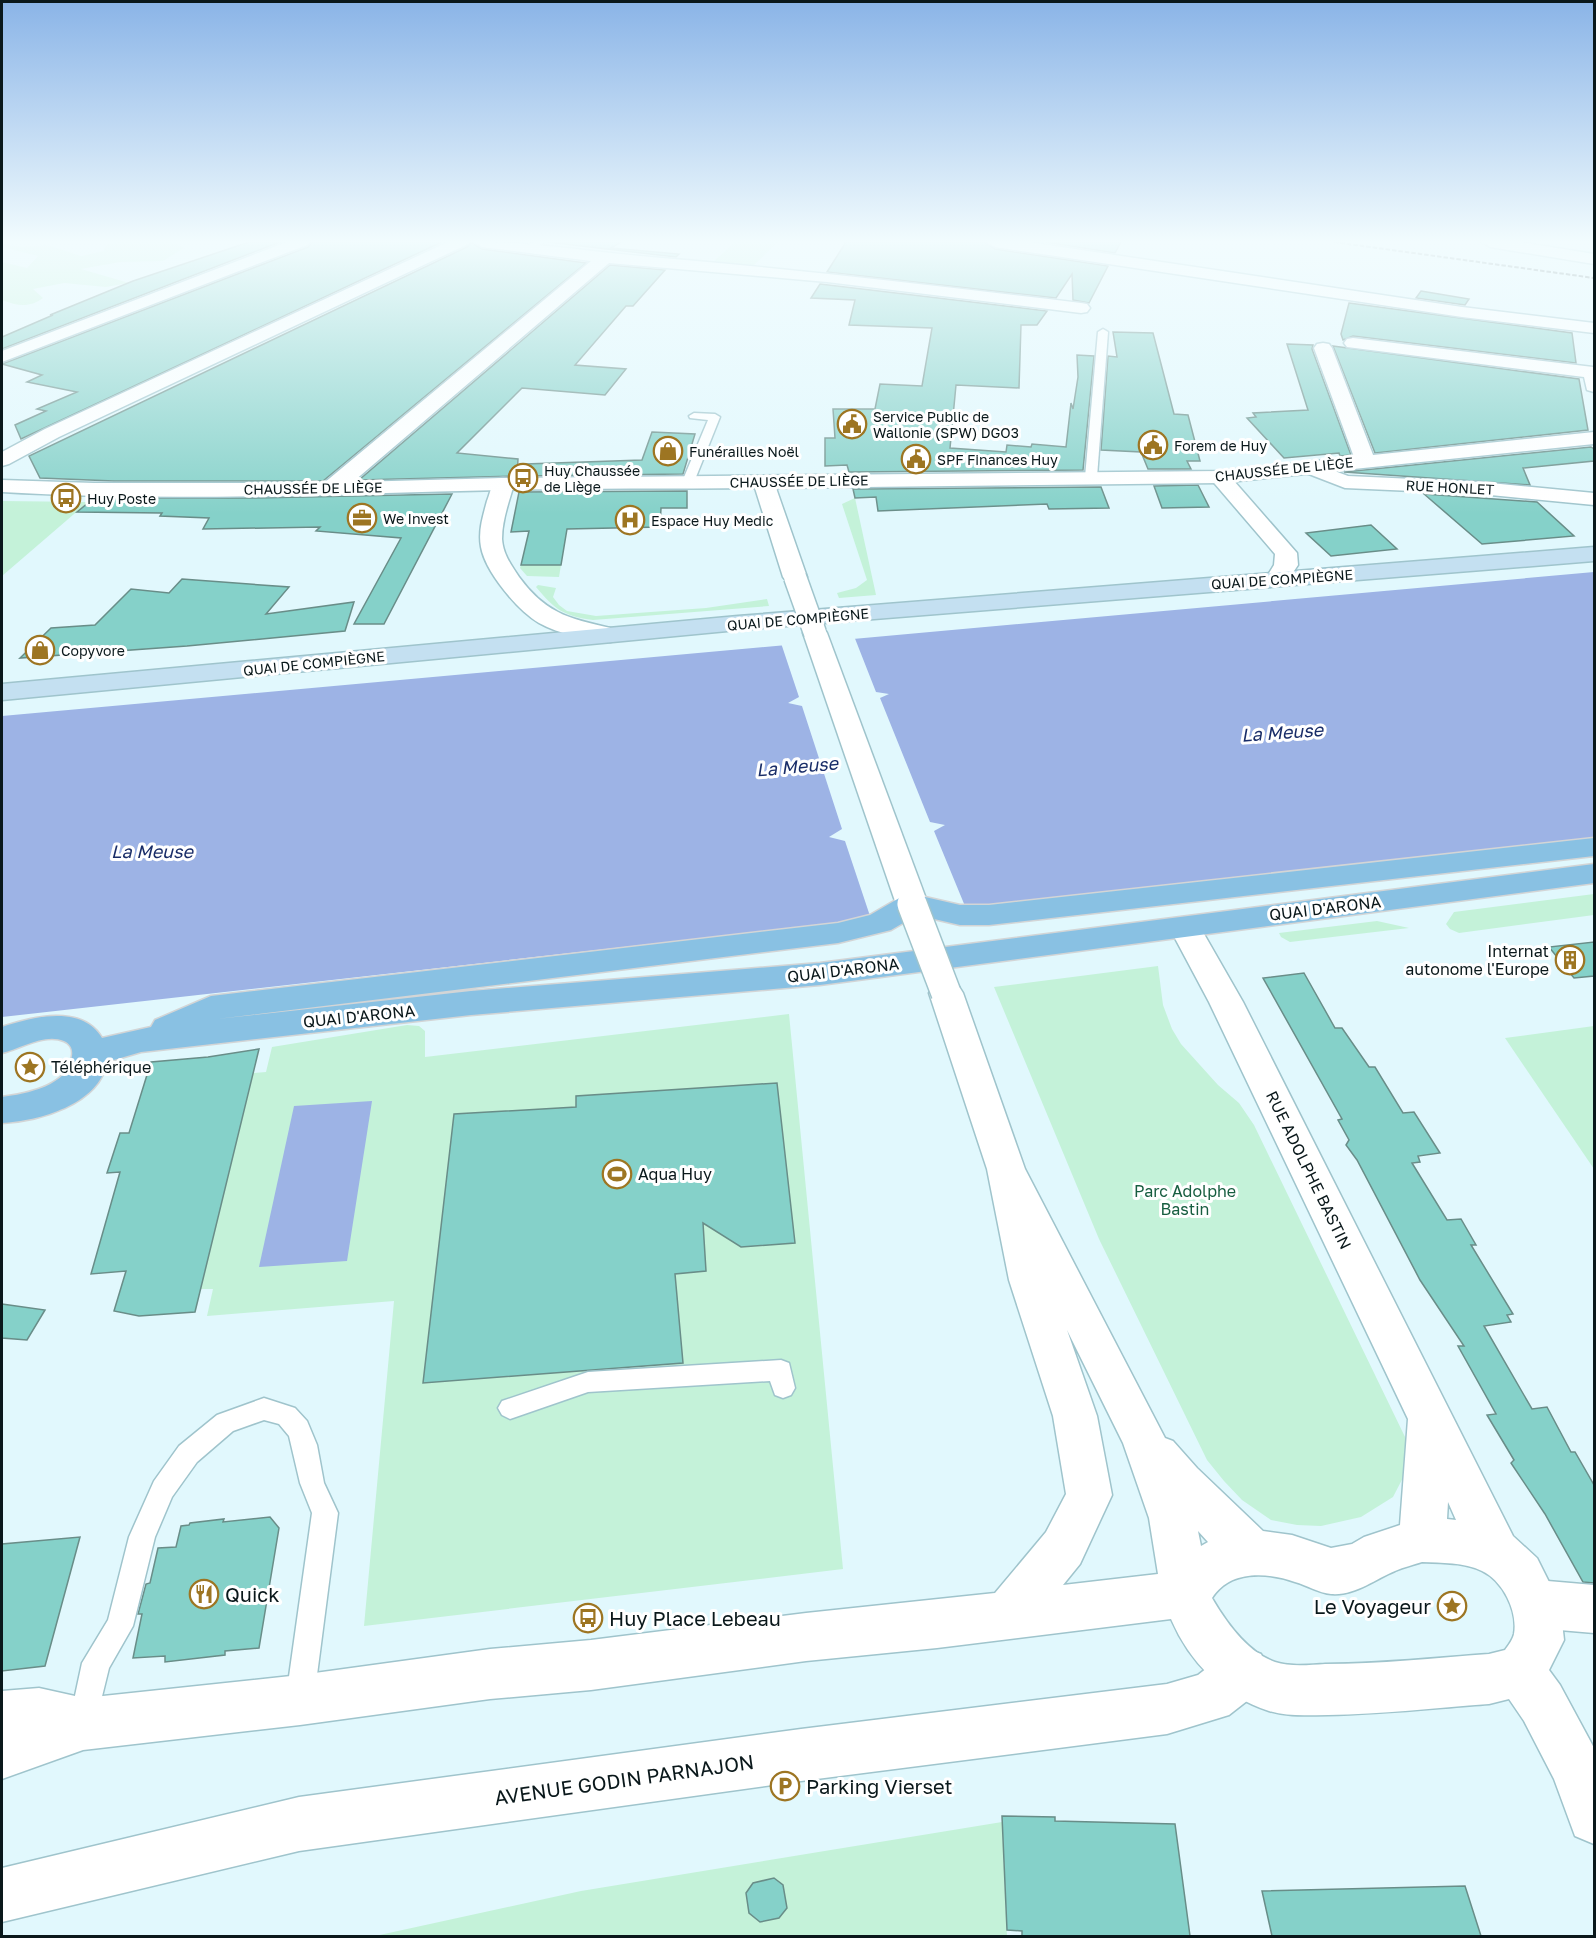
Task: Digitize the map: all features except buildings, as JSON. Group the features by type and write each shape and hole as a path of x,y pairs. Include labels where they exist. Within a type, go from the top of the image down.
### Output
{"main road":[{"name":"QUAI DE COMPIÈGNE","path":"2,692 609,635 1278,578 1594,554"},
{"path":"225,672 272,678 760,639 1217,598 1405,578 1424,568"},
{"path":"141,1040 211,1008 838,933 880,923 912,904 960,915 989,915 1594,847"},
{"name":"QUAI D'ARONA","path":"90,1054 141,1040 471,1004 820,974 1594,873"},
{"path":"2,1041 28,1030 64,1029 77,1034 87,1042 90,1054 86,1071 70,1088 47,1102 20,1110 2,1110"}],"street":[{"path":"2,357 66,332"},
{"path":"2,460 52,433 267,332"},
{"path":"333,488 517,332"},
{"path":"1353,343 1593,374 1594,386"},
{"path":"1323,348 1365,460"},
{"name":"CHAUSSÉE DE LIÈGE","path":"2,477 2,484 93,489 1220,477 1365,460 1594,438"},
{"name":"RUE HONLET","path":"1308,467 1346,482 1480,488 1594,499"},
{"path":"1220,477 1286,553 1286,565 1278,578"},
{"path":"763,481 815,633 946,993 1006,1169 1029,1280 1075,1416 1089,1495 1063,1548 1008,1615"},
{"path":"503,484 492,527 492,548 519,596 543,617 570,627 609,635"},
{"name":"RUE ADOLPHE BASTIN","path":"1185,927 1226,1002 1496,1552"},
{"path":"2,1753 83,1724 300,1700 490,1674 591,1665 806,1637 1185,1594 1202,1571 1222,1559 1251,1552 1292,1558 1331,1571 1359,1566 1381,1553 1422,1540 1453,1540 1496,1552 1520,1574 1536,1604 1539,1640 1520,1672 1489,1679 1364,1689 1292,1690 1270,1686 1243,1672 1210,1642 1185,1594 1172,1518 1144,1440 1006,1169"},
{"name":"RUE ADOLPHE BASTIN","path":"1422,1540 1429,1416"},
{"path":"1144,1440 1181,1483 1251,1552"},
{"path":"1536,1604 1594,1609"},
{"name":"AVENUE GODIN PARNAJON","path":"2,1894 299,1824 801,1755 1167,1709 1212,1697 1243,1672"},
{"path":"1520,1672 1542,1703 1577,1768 1594,1817"},
{"path":"2,1717 39,1714 83,1724"}],"lane":[{"path":"1091,477 1102,332"},
{"path":"688,482 715,417 694,416"},
{"path":"510,1408 588,1382 781,1370 783,1388"},
{"path":"83,1724 96,1663 120,1626 142,1537 163,1489 188,1454 225,1423 264,1409 287,1416 298,1429 305,1445 312,1483 325,1513 300,1700"}],"green space":[{"path":"855,498 876,595 839,598 837,593 856,588 867,580 842,504"},
{"path":"2,501 88,502 2,576"},
{"path":"521,565 561,565 559,577 527,576 520,568"},
{"path":"538,585 556,588 553,597 567,611 596,616 706,608 767,599 769,606 593,620 561,611 543,595 536,587"},
{"path":"1594,894 1594,915 1459,933 1450,929 1446,924 1454,912"},
{"path":"1377,921 1409,928 1290,942 1281,937 1279,933"},
{"name":"Parc Adolphe Bastin","path":"1158,966 1163,1005 1172,1029 1181,1044 1218,1085 1239,1103 1254,1125 1406,1439 1407,1470 1393,1497 1361,1517 1321,1526 1297,1525 1271,1520 1242,1500 1207,1460 1099,1239 994,987"},
{"path":"789,1014 843,1569 364,1626 394,1301 207,1316 213,1289 200,1289 253,1073 266,1072 272,1047 407,1025 419,1026 425,1031 425,1057"},
{"path":"1594,1026 1594,1169 1505,1038"},
{"path":"1002,1822 1007,1936 375,1936 581,1891"}],"water":[{"name":"La Meuse","path":"1594,572 1594,838 2,1017 2,716"},
{"path":"372,1101 347,1261 259,1267 294,1106"}],"pier":[{"path":"854,636 876,692 889,694 880,698 930,822 945,825 934,831 967,911 872,922 845,841 829,837 842,829 802,706 788,703 799,697 781,643"}],"place":[{"name":"Service Public de Wallonie (SPW) DGO3","path":"852,424"},
{"name":"Forem de Huy","path":"1153,445"},
{"name":"Funérailles Noël","path":"668,451"},
{"name":"SPF Finances Huy","path":"916,459"},
{"name":"Huy Chaussée de Liège","path":"523,478"},
{"name":"Huy Poste","path":"66,498"},
{"name":"We Invest","path":"362,518"},
{"name":"Espace Huy Medic","path":"630,520"},
{"name":"Copyvore","path":"40,650"},
{"name":"Internat autonome l'Europe","path":"1570,960"},
{"name":"Téléphérique","path":"30,1067"},
{"name":"Aqua Huy","path":"617,1174"},
{"name":"Quick","path":"204,1594"},
{"name":"Le Voyageur","path":"1452,1606"},
{"name":"Huy Place Lebeau","path":"588,1618"},
{"name":"Parking Vierset","path":"785,1786"}]}
